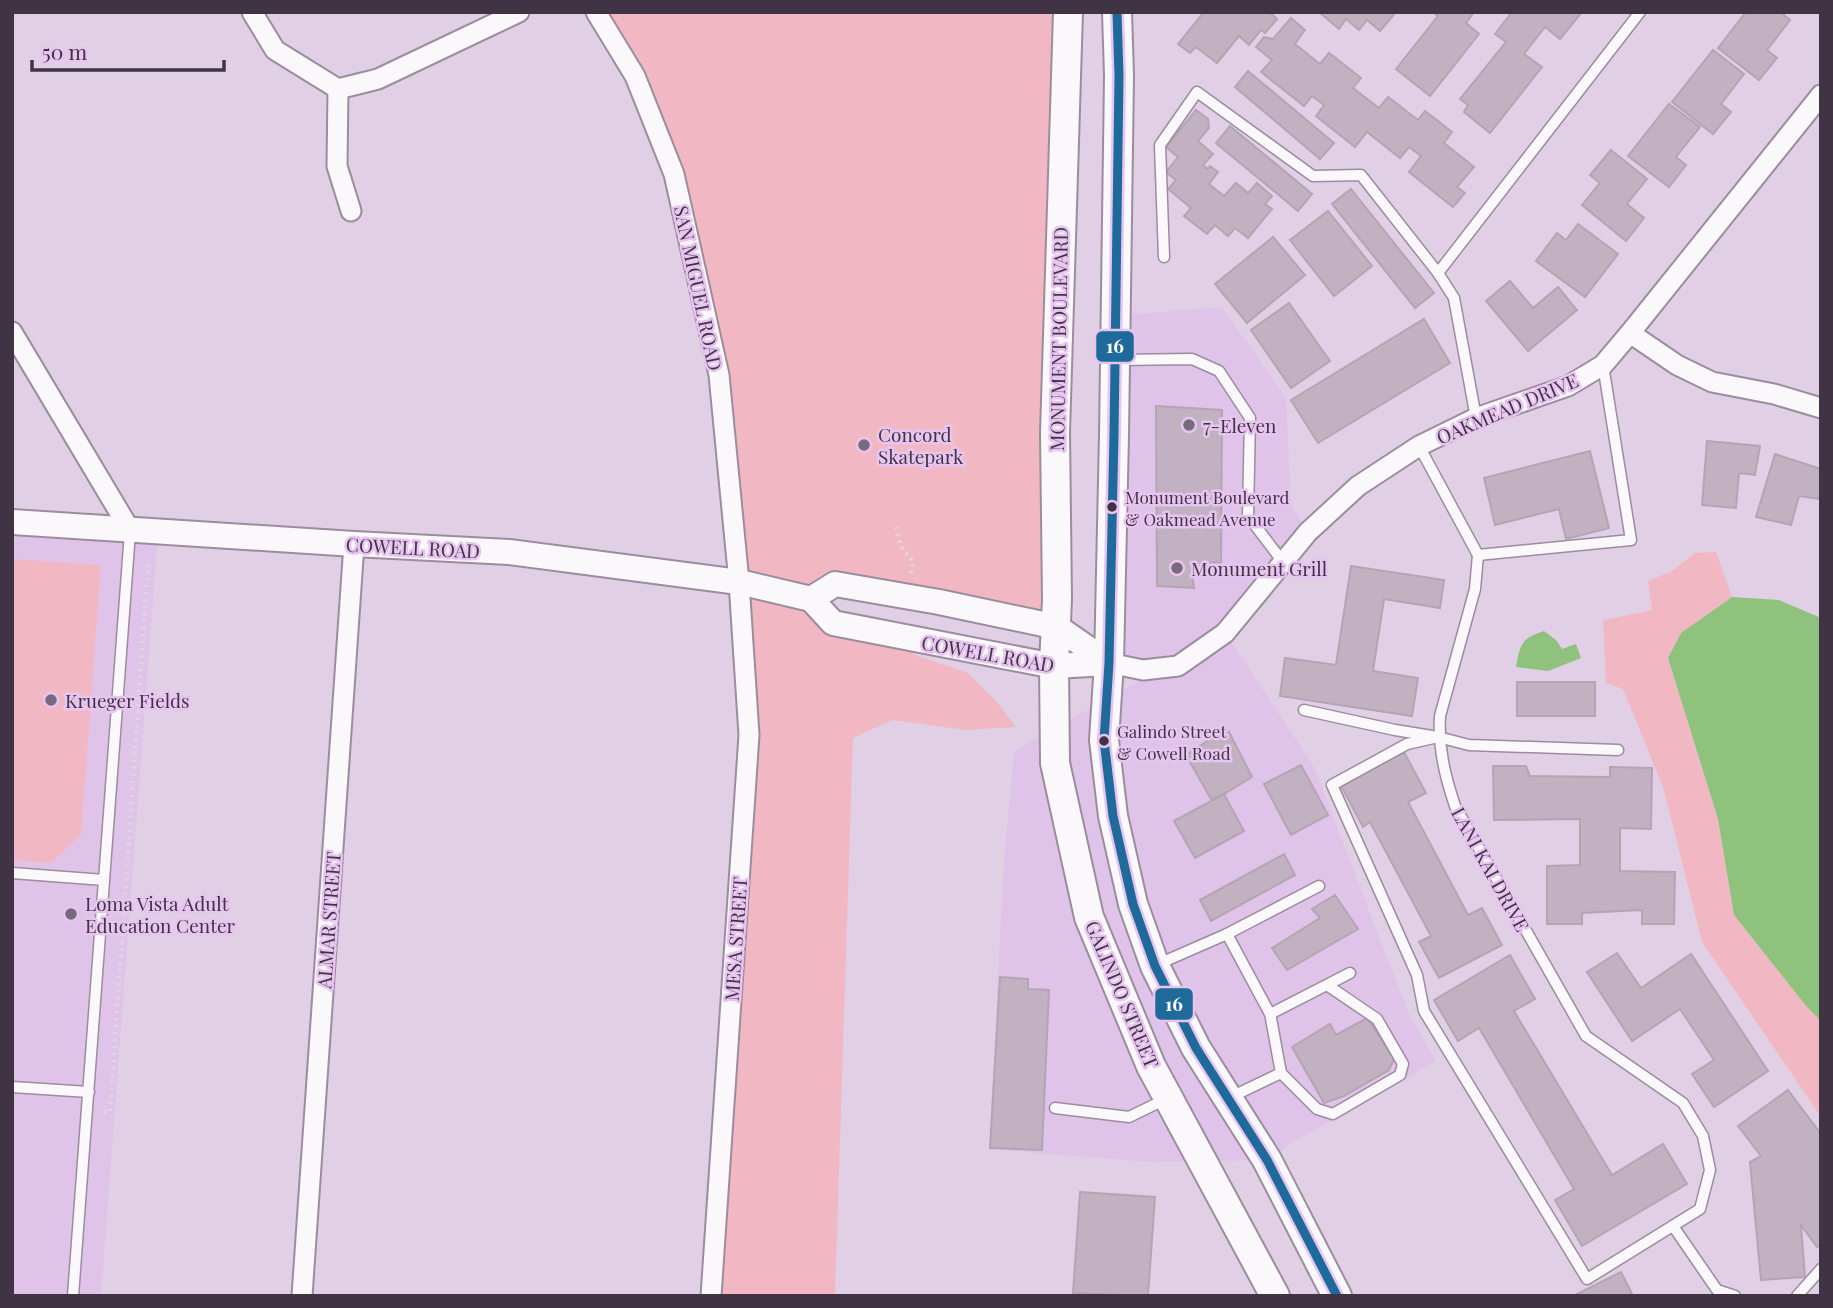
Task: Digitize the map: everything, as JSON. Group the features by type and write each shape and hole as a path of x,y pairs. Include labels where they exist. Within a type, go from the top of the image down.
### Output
{"main road":[{"name":"MONUMENT BOULEVARD","path":"1054,667 1057,626 1055,433 1068,12"},
{"path":"1117,12 1119,76 1116,360 1109,663 1104,740 1112,816 1133,904 1155,966 1196,1048 1267,1160 1337,1296"},
{"name":"GALINDO STREET","path":"1054,667 1055,763 1089,917 1151,1066 1275,1296"},
{"path":"1252,1253 1297,1296"}],"street":[{"path":"251,12 275,50 338,89 378,79 519,12"},
{"name":"SAN MIGUEL ROAD","path":"596,12 635,76 674,174 719,375 739,582"},
{"path":"338,89 337,166 351,211"},
{"name":"OAKMEAD DRIVE","path":"1109,663 1143,670 1178,666 1225,633 1308,532 1358,486 1419,446 1476,418 1568,386 1603,365 1821,94"},
{"path":"12,332 130,530"},
{"path":"1630,333 1677,365 1712,382 1774,394 1821,408"},
{"name":"COWELL ROAD","path":"12,522 509,552 739,582 811,600 834,623 1054,667 1109,663"},
{"name":"ALMAR STREET","path":"302,1296 354,544"},
{"name":"MESA STREET","path":"711,1296 749,735 739,582"},
{"name":"COWELL ROAD","path":"811,600 835,584 1057,626 1109,663"}],"lane":[{"path":"1438,273 1640,12"},
{"path":"1164,257 1160,145 1197,92 1313,176 1361,175 1438,273 1454,298 1476,418"},
{"path":"1116,360 1192,359 1219,371 1250,418 1248,516 1283,562"},
{"path":"1419,446 1478,555 1631,540 1603,365"},
{"path":"74,1296 130,530"},
{"name":"LANI KAI DRIVE","path":"1438,737 1407,744 1332,785 1417,975 1424,1011 1587,1279 1700,1209 1710,1170 1703,1136 1683,1103 1586,1036 1455,806 1444,773 1438,737 1440,716 1475,589 1478,555"},
{"path":"1304,710 1469,745 1618,750"},
{"path":"12,873 104,880"},
{"path":"1155,966 1227,934 1320,886"},
{"path":"1227,934 1270,1013 1281,1073 1317,1109 1333,1114 1400,1075 1403,1064 1377,1019 1327,985"},
{"path":"1270,1013 1350,973"},
{"path":"1227,1099 1281,1073"},
{"path":"12,1087 89,1092"},
{"path":"1055,1108 1129,1117 1168,1098"},
{"path":"1673,1226 1717,1290 1735,1296"},
{"path":"1797,1296 1821,1269"}],"path":[{"path":"896,527 901,546 914,567 903,596"}],"shaded area":[{"path":"596,12 1068,12 1057,627 835,584 811,599 894,636 915,655 968,673 996,701 1016,727 965,730 892,720 853,738 835,1296 711,1296 749,735 719,375 674,174"},
{"path":"1222,307 1286,398 1291,505 1308,532 1225,633 1314,767 1408,1012 1436,1061 1267,1160 1149,1162 989,1149 1004,860 1014,751 1161,669 1109,663 1116,313 1138,314"},
{"name":"Loma Vista Adult Education Center","path":"12,522 158,532 101,1296 12,1296"},
{"path":"1716,552 1732,597 1681,633 1668,658 1718,819 1734,915 1821,1021 1821,1117 1702,942 1663,787 1623,689 1606,683 1603,620 1652,610 1648,581 1672,571 1695,553"},
{"name":"Krueger Fields","path":"12,559 101,565 81,835 51,863 12,860"},
{"path":"1732,597 1779,600 1821,618 1821,1021 1734,915 1718,819 1668,658 1681,633"},
{"path":"1544,631 1556,640 1562,649 1576,644 1581,658 1548,671 1516,667 1523,643 1530,636"}],"building":[{"path":"1204,12 1269,12 1277,19 1265,33 1261,30 1249,45 1239,36 1217,63 1196,47 1190,53 1178,44"},
{"path":"1319,12 1396,12 1380,31 1367,20 1359,30 1346,19 1339,29"},
{"path":"1433,12 1474,12 1466,23 1479,34 1430,96 1396,69 1438,16"},
{"path":"1512,12 1582,12 1560,39 1545,27 1524,54 1542,67 1490,133 1464,112 1468,105 1460,99 1506,42 1495,34"},
{"path":"1746,12 1780,12 1790,20 1767,50 1777,58 1759,80 1718,48"},
{"path":"1291,18 1305,30 1295,44 1320,64 1329,53 1361,78 1353,88 1379,108 1388,97 1418,120 1425,111 1452,132 1444,143 1474,167 1457,187 1465,193 1453,207 1409,172 1421,156 1409,147 1400,158 1367,132 1355,147 1316,116 1324,105 1312,96 1304,106 1261,72 1272,60 1256,47 1264,37 1273,39"},
{"path":"1713,50 1744,74 1721,104 1731,112 1713,134 1672,102"},
{"path":"1248,71 1334,143 1320,159 1235,87"},
{"path":"1669,104 1700,127 1676,157 1686,165 1669,187 1628,156"},
{"path":"1196,110 1208,119 1209,128 1198,141 1213,154 1203,165 1218,172 1209,184 1224,196 1236,183 1248,193 1257,183 1272,196 1265,204 1272,209 1248,238 1235,228 1228,236 1215,225 1207,234 1184,216 1191,208 1168,189 1176,180 1166,172 1178,157 1166,147"},
{"path":"1230,126 1312,194 1298,211 1216,143"},
{"path":"1611,150 1647,179 1627,204 1644,218 1626,241 1582,205 1600,183 1590,175"},
{"path":"1351,189 1434,293 1415,308 1332,204"},
{"path":"1328,211 1372,266 1334,296 1290,240"},
{"path":"1578,224 1618,254 1585,297 1536,261 1557,233 1566,240"},
{"path":"1273,237 1305,275 1247,323 1215,284"},
{"path":"1510,281 1533,308 1558,287 1577,310 1528,351 1486,301"},
{"path":"1289,303 1330,361 1291,388 1251,330"},
{"path":"1424,319 1450,363 1318,443 1291,400"},
{"path":"1156,406 1222,410 1221,563 1208,562 1210,574 1192,575 1194,588 1157,586"},
{"path":"1707,441 1760,446 1755,475 1739,473 1736,508 1702,505"},
{"path":"1590,451 1609,528 1566,539 1559,509 1495,525 1484,478"},
{"path":"1775,454 1821,469 1819,499 1799,496 1791,525 1756,517"},
{"path":"1351,566 1444,580 1440,608 1384,599 1373,671 1418,678 1412,716 1280,696 1285,658 1336,665"},
{"path":"1517,682 1595,682 1595,716 1517,716"},
{"path":"1227,728 1252,777 1211,799 1186,755"},
{"path":"1404,752 1426,793 1408,802 1468,915 1482,908 1502,945 1439,978 1419,942 1431,936 1370,822 1363,827 1341,786"},
{"path":"1301,765 1328,815 1291,835 1264,784"},
{"path":"1493,766 1526,766 1530,776 1610,777 1610,767 1652,768 1651,829 1620,828 1620,871 1675,872 1674,924 1642,924 1642,910 1582,913 1582,924 1547,924 1547,866 1580,865 1580,819 1494,820"},
{"path":"1224,794 1244,831 1195,858 1174,821"},
{"path":"1284,854 1295,875 1211,921 1200,900"},
{"path":"1335,895 1358,929 1287,970 1272,948 1320,918 1312,909"},
{"path":"1617,953 1641,988 1691,954 1768,1071 1714,1107 1692,1074 1714,1060 1680,1009 1632,1041 1587,972"},
{"path":"1510,955 1535,999 1514,1011 1612,1175 1663,1144 1687,1184 1582,1246 1555,1200 1574,1189 1479,1028 1458,1041 1434,1000"},
{"path":"1000,977 1028,979 1028,989 1049,990 1042,1150 990,1148"},
{"path":"1367,1018 1394,1059 1389,1070 1344,1096 1324,1103 1292,1047 1330,1024 1336,1035"},
{"path":"1788,1090 1821,1134 1821,1244 1817,1247 1801,1225 1805,1277 1761,1280 1750,1162 1761,1156 1738,1126"},
{"path":"1080,1192 1155,1197 1148,1296 1073,1293"},
{"path":"1621,1272 1633,1296 1578,1296 1577,1294"}],"transit line":[{"name":"16","path":"1117,12 1119,76 1114,435 1109,663 1104,740 1113,816 1133,904 1155,966 1196,1048 1267,1160 1337,1296"}],"place":[{"name":"7-Eleven","path":"1189,425"},
{"name":"Concord Skatepark","path":"864,445"},
{"name":"Monument Boulevard & Oakmead Avenue","path":"1112,507"},
{"name":"Monument Grill","path":"1177,568"},
{"name":"Krueger Fields","path":"51,700"},
{"name":"Galindo Street & Cowell Road","path":"1104,741"},
{"name":"Loma Vista Adult Education Center","path":"71,914"}]}
